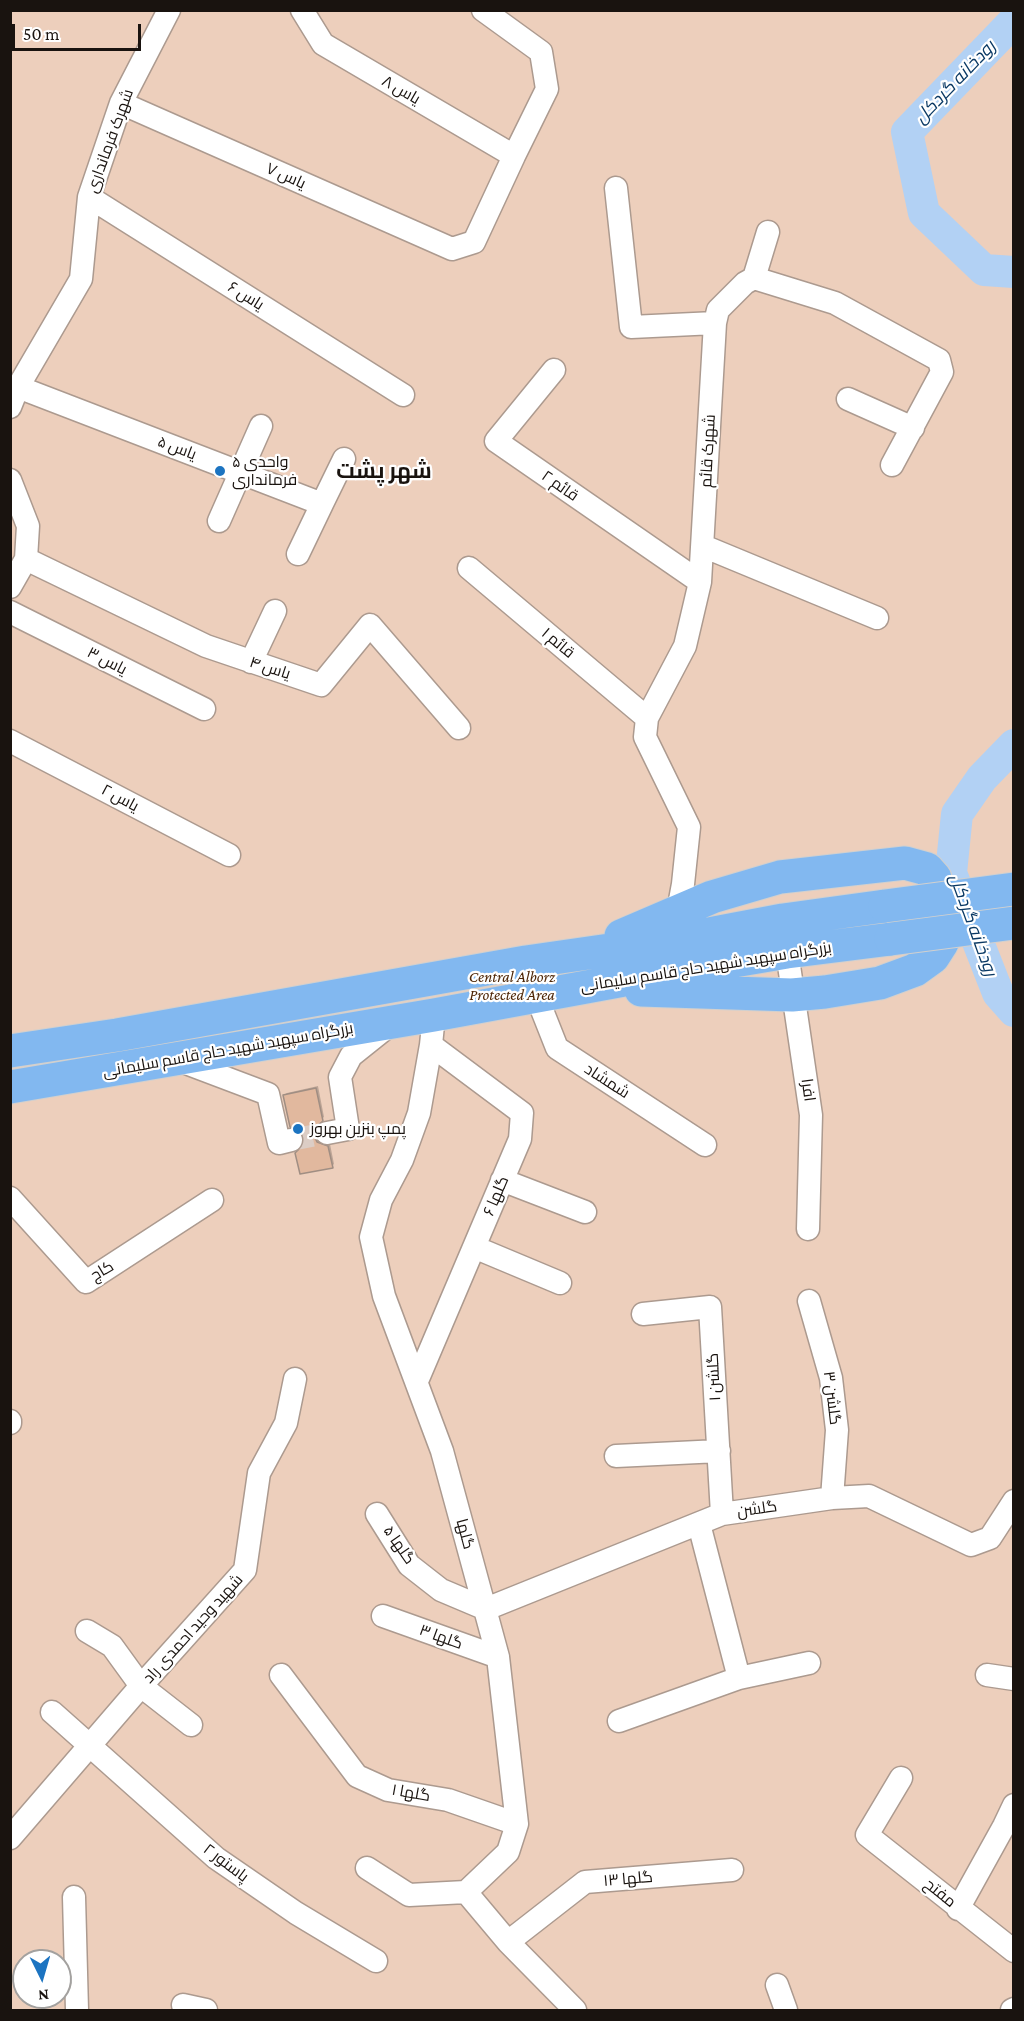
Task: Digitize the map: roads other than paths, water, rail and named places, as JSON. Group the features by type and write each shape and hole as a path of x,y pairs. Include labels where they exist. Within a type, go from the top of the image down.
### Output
{"highway":[{"path":"582,987 792,995 825,992 880,983 915,970 933,957 942,943 935,878 927,869 905,863 780,877 712,897 675,927"},
{"name":"بزرگراه سپهبد شهید حاج قاسم سلیمانی","path":"10,1051 117,1035 572,956 675,927 783,920 1014,889"},
{"name":"بزرگراه سپهبد شهید حاج قاسم سلیمانی","path":"10,1087 395,1022 433,1030 536,995 787,952 1014,923"}],"street":[{"name":"شهرک فرمانداری","path":"14,397 81,279 89,197 121,103 169,10"},
{"name":"یاس ۸","path":"302,10 323,44 514,156"},
{"path":"483,10 541,52 547,89 514,156"},
{"name":"یاس ۷","path":"121,103 452,249 474,242 514,156"},
{"path":"616,188 631,327 715,323"},
{"name":"یاس ۶","path":"89,197 404,395"},
{"path":"768,232 754,278 835,303 939,360 942,372 892,465"},
{"name":"شهرک قائم","path":"647,718 685,646 700,582 715,323 718,310 745,283 754,278"},
{"name":"قائم ۲","path":"554,370 496,441 700,582"},
{"name":"یاس ۵","path":"14,397 240,472 322,504"},
{"path":"848,399 913,428"},
{"path":"219,521 261,426"},
{"path":"298,554 344,459"},
{"path":"10,480 28,526 26,559 10,587"},
{"path":"703,546 877,618"},
{"name":"یاس ۴","path":"26,559 206,646 321,685 370,625 459,728"},
{"name":"قائم ۱","path":"469,568 647,718"},
{"path":"251,662 275,611"},
{"name":"یاس ۳","path":"10,612 204,709"},
{"path":"647,718 645,737 688,827 675,927"},
{"name":"یاس ۲","path":"10,741 229,855"},
{"name":"افرا","path":"787,952 812,1115 808,1229"},
{"name":"شمشاد","path":"536,995 557,1048 705,1145"},
{"path":"327,1133 348,1129 340,1077 351,1056 395,1022"},
{"name":"گلها ۶","path":"417,1380 520,1138 522,1113 433,1030"},
{"name":"گلها","path":"433,1030 419,1113 402,1160 381,1200 371,1237 384,1296 442,1451 498,1657 517,1824 508,1852 466,1892"},
{"path":"177,1060 268,1094 279,1143 291,1140"},
{"path":"502,1180 585,1212"},
{"name":"کاج","path":"10,1198 86,1282 212,1200"},
{"path":"474,1246 560,1283"},
{"name":"گلشن ۳","path":"809,1301 831,1378 837,1430 832,1498"},
{"name":"گلشن ۱","path":"643,1314 711,1307 722,1514"},
{"name":"شهید وحید احمدی راد","path":"10,1838 245,1570 259,1473 286,1423 295,1379"},
{"path":"616,1456 719,1451"},
{"name":"گلشن","path":"486,1609 722,1514 832,1498 869,1496 971,1545 990,1538 1014,1501"},
{"name":"گلها ۵","path":"378,1514 410,1565 441,1590 486,1609"},
{"path":"699,1524 739,1678"},
{"name":"گلها ۳","path":"384,1616 498,1657"},
{"path":"87,1631 112,1646 141,1686 191,1725"},
{"path":"619,1721 739,1678 809,1664"},
{"name":"گلها ۱","path":"282,1675 357,1776 388,1790 448,1800 517,1824"},
{"path":"987,1675 1014,1679"},
{"name":"پاستور ۲","path":"52,1712 216,1858 296,1913 376,1961"},
{"name":"مفتح","path":"901,1778 867,1835 1014,1951"},
{"path":"958,1909 1014,1805"},
{"path":"367,1868 409,1895 466,1892 508,1942 575,2010"},
{"name":"گلها ۱۳","path":"508,1942 585,1882 732,1870"},
{"path":"74,1898 76,2010"},
{"path":"777,1985 786,2010"},
{"path":"183,2005 206,2010"}],"waterway":[{"name":"رودخانه گردکل","path":"1014,21 907,132 924,213 984,270 1014,272"},
{"name":"رودخانه گردکل","path":"1014,745 982,778 957,814 951,873 998,993 1014,1011"}],"tunnel":[{"path":"291,1140 327,1133"}],"place":[{"name":"۵ واحدی فرمانداری","path":"220,471"},
{"name":"پمپ بنزین بهروز","path":"298,1129"}],"district":[{"name":"شهر پشت","path":"384,471"}],"park label":[{"name":"Central Alborz Protected Area","path":"512,986"}]}
